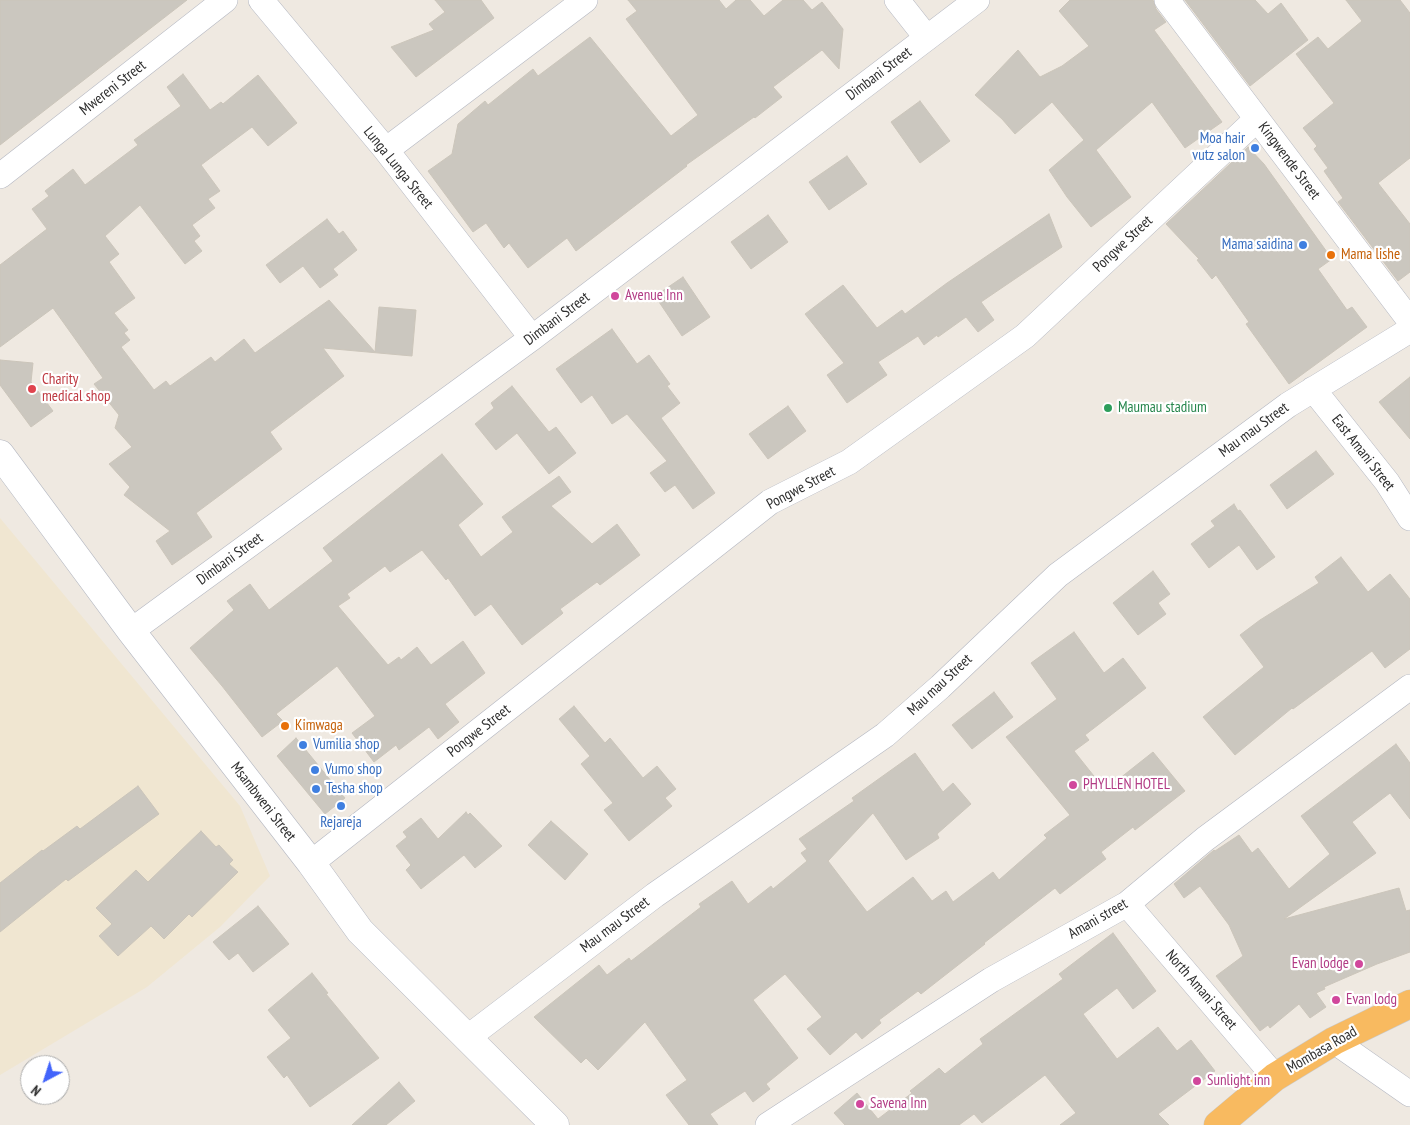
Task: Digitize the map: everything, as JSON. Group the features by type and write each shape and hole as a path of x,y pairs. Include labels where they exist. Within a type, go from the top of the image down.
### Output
{"highway":[{"name":"Mombasa Road","path":"1218,1125 1275,1077 1334,1041 1410,1004"}],"main road":[{"name":"Msambweni Street","path":"0,454 131,631 311,864 360,931 555,1125"}],"street":[{"name":"Mwereni Street","path":"0,176 225,0"},
{"name":"Lunga Lunga Street","path":"261,0 386,150 532,338"},
{"path":"386,150 585,0"},
{"path":"897,0 927,38"},
{"name":"Dimbani Street","path":"131,631 532,338 977,0"},
{"name":"Kingwende Street","path":"1167,0 1410,321"},
{"name":"Pongwe Street","path":"311,864 770,502 850,462 1025,336 1257,119"},
{"name":"Mau mau Street","path":"467,1038 655,895 885,736 940,688 1058,575 1288,405 1410,330"},
{"name":"East Amani Street","path":"1313,389 1386,482 1410,518"},
{"name":"Amani street","path":"768,1125 991,980 1127,904 1205,840 1410,687"},
{"name":"North Amani Street","path":"1127,904 1275,1077"},
{"path":"1334,1041 1410,1094"}],"shaded area":[{"path":"0,518 240,806 270,876 220,927 147,987 33,1055 20,1055 20,1063 0,1075"}],"building":[{"path":"0,0 187,0 0,145"},
{"path":"435,0 481,0 494,18 416,77 391,47 434,30 429,24 445,12"},
{"path":"628,0 719,0 726,9 736,0 750,0 764,16 783,0 803,0 812,10 822,2 843,29 839,69 822,50 773,87 782,97 755,118 686,165 576,251 567,238 528,268 509,243 504,248 486,223 473,232 428,171 452,154 458,124 485,101 488,105 533,69 538,76 590,37 671,136 698,115 626,19 637,11"},
{"path":"1070,0 1153,0 1156,9 1166,22 1154,30 1222,122 1185,148 1152,102 1096,150 1131,197 1091,227 1067,197 1049,170 1084,140 1052,102 1015,134 1002,119 975,95 1018,50 1040,77 1062,66 1089,46 1059,11"},
{"path":"1185,0 1255,0 1268,14 1281,3 1308,40 1250,86"},
{"path":"1346,0 1400,0 1410,13 1410,158 1378,183 1410,224 1410,272 1398,281 1338,202 1343,198 1324,171 1328,168 1314,149 1317,146 1303,128 1334,103 1296,54 1318,37 1328,49 1362,21"},
{"path":"183,74 210,110 221,102 223,104 258,75 297,123 268,146 252,127 201,165 220,191 208,199 215,208 192,225 200,236 194,241 202,251 185,264 140,205 105,236 119,254 109,262 135,298 114,313 128,330 124,333 130,340 121,347 154,390 166,381 170,386 211,357 215,362 244,339 255,353 329,300 375,352 379,307 416,310 412,356 323,348 344,376 270,432 282,449 196,513 212,537 172,565 156,541 170,531 124,495 130,487 109,464 132,447 115,428 119,415 94,384 103,378 53,308 0,347 0,265 47,229 32,209 49,196 45,191 73,169 85,185 138,145 134,140 181,106 167,87"},
{"path":"920,101 950,141 920,163 891,122"},
{"path":"1248,147 1264,164 1332,259 1318,269 1347,310 1352,307 1367,327 1289,384 1246,324 1249,322 1216,275 1212,279 1197,260 1199,259 1166,224"},
{"path":"847,156 867,184 829,210 809,182"},
{"path":"1049,214 1062,247 981,302 994,320 978,332 966,317 924,345 918,336 878,362 887,375 847,403 827,375 844,363 805,314 843,285 877,328 902,310 905,314 947,283"},
{"path":"768,215 788,242 751,269 731,242"},
{"path":"327,219 339,234 343,231 357,250 333,269 338,275 320,288 303,266 280,283 266,265"},
{"path":"683,277 710,317 682,336 655,296"},
{"path":"612,329 637,364 649,355 670,384 667,386 680,403 661,418 715,493 693,509 675,485 665,492 650,473 667,461 627,414 612,424 592,395 581,403 556,369"},
{"path":"0,360 33,363 31,382 53,411 31,427 0,385"},
{"path":"1410,377 1410,439 1379,402"},
{"path":"512,386 549,432 556,427 576,453 549,474 517,433 496,450 475,424 494,408 491,403"},
{"path":"788,406 806,431 768,459 749,434"},
{"path":"1316,451 1334,474 1287,509 1270,485"},
{"path":"442,454 483,504 458,525 481,557 513,532 502,517 559,476 571,492 551,506 592,544 617,524 640,555 600,585 597,582 560,609 562,614 522,645 491,604 475,616 448,578 446,580 422,550 390,572 385,566 347,594 350,598 338,606 388,665 399,657 401,660 417,647 431,665 463,641 485,673 445,704 459,722 438,739 429,727 399,750 396,745 374,762 352,733 375,716 337,666 276,714 283,721 262,737 190,648 234,610 227,601 250,584 269,610 333,561 323,548"},
{"path":"1234,504 1275,557 1257,570 1239,545 1209,568 1191,544 1215,526 1211,521"},
{"path":"1341,557 1368,592 1390,574 1410,599 1410,649 1385,668 1372,651 1292,708 1235,755 1203,717 1264,667 1240,635 1260,620 1319,583 1315,577"},
{"path":"1153,571 1170,594 1158,603 1166,614 1138,635 1113,603"},
{"path":"1074,632 1104,673 1123,658 1146,688 1085,735 1089,740 1074,751 1105,790 1153,752 1185,791 1135,830 1133,827 1101,852 1106,859 1060,894 1055,888 921,994 918,991 879,1020 881,1023 862,1039 856,1032 830,1055 807,1029 822,1017 785,974 753,1000 798,1058 766,1084 770,1089 753,1102 745,1091 710,1114 718,1125 689,1125 666,1095 687,1080 645,1022 598,1070 586,1058 581,1063 534,1017 599,965 607,975 629,958 631,961 701,907 699,904 732,881 748,904 771,886 773,889 807,861 801,853 807,849 799,839 854,801 852,798 915,753 943,792 953,783 971,804 937,834 939,838 906,860 873,813 828,861 867,912 913,877 932,901 946,891 953,902 993,872 999,880 1047,838 1044,835 1070,815 1006,737 1057,699 1031,663"},
{"path":"994,692 1013,717 972,749 952,725"},
{"path":"574,706 605,743 610,738 643,778 657,766 676,789 665,798 672,806 629,841 604,810 613,803 581,764 590,756 559,719"},
{"path":"296,738 345,798 325,814 277,756"},
{"path":"1396,744 1410,763 1410,819 1390,793 1352,822 1376,853 1284,919 1399,888 1406,911 1410,910 1410,952 1324,987 1325,989 1316,993 1326,1007 1310,1018 1299,1004 1270,1028 1268,1025 1260,1031 1216,976 1243,956 1229,925 1200,886 1184,898 1174,884 1214,850 1239,835 1252,853 1258,848 1289,889 1330,854 1301,816"},
{"path":"138,786 159,814 68,881 66,879 0,932 0,883 42,850 77,826 80,829"},
{"path":"466,812 468,815 470,813 502,846 475,868 464,855 421,889 406,870 411,865 396,846 407,837 403,832 421,818 438,839"},
{"path":"551,821 588,854 565,880 528,845"},
{"path":"201,831 216,847 219,845 233,860 229,864 238,872 192,917 189,914 164,939 151,926 118,956 99,936 112,924 96,908 136,870 148,882"},
{"path":"258,906 289,944 253,972 238,953 229,960 213,942"},
{"path":"1113,933 1156,991 1133,1009 1117,988 1083,1014 1117,1059 1158,1027 1177,1051 1191,1040 1215,1071 1158,1114 1169,1125 1060,1125 1076,1113 1045,1075 982,1123 974,1114 959,1125 845,1125 834,1113 857,1093 878,1119 912,1093 910,1091 939,1068 945,1074 983,1044 980,1039 1063,979 1059,974"},
{"path":"312,973 328,993 326,994 379,1058 310,1107 287,1075 284,1078 267,1057 291,1038 268,1010"},
{"path":"399,1082 415,1101 386,1125 352,1125"}],"place":[{"name":"Moa hair vutz salon","path":"1255,148"},
{"name":"Mama saidina","path":"1303,245"},
{"name":"Mama lishe","path":"1331,255"},
{"name":"Avenue Inn","path":"615,296"},
{"name":"Charity medical shop","path":"32,389"},
{"name":"Maumau stadium","path":"1108,408"},
{"name":"Kimwaga","path":"285,726"},
{"name":"Vumilia shop","path":"303,745"},
{"name":"Vumo shop","path":"315,770"},
{"name":"PHYLLEN HOTEL","path":"1073,785"},
{"name":"Tesha shop","path":"316,789"},
{"name":"Rejareja","path":"341,806"},
{"name":"Evan lodge","path":"1359,964"},
{"name":"Evan lodg","path":"1336,1000"},
{"name":"Sunlight inn","path":"1197,1081"},
{"name":"Savena Inn","path":"860,1104"}]}
